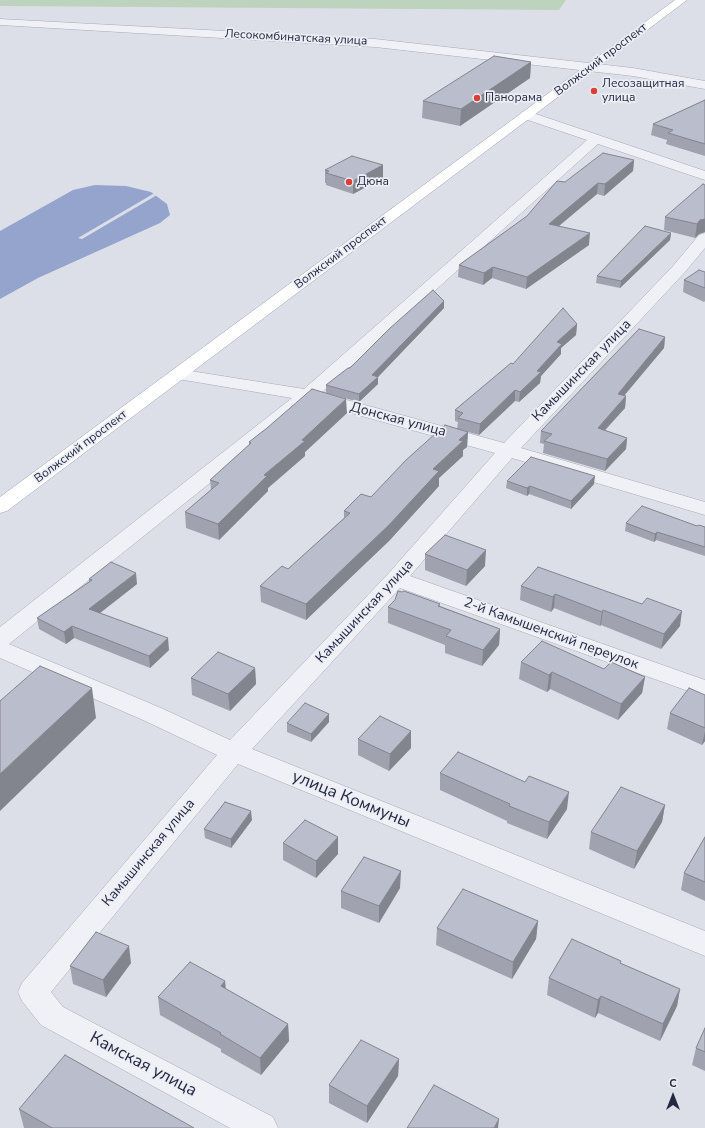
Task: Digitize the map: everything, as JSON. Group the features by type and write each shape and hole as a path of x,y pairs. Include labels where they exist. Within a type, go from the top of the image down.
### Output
{"main road":[{"name":"Волжский проспект","path":"0,507 682,0"}],"street":[{"name":"Лесокомбинатская улица","path":"0,22 375,43 633,72 705,85"},
{"path":"527,115 705,176"},
{"path":"0,639 308,396 596,139"},
{"name":"Камышинская улица","path":"33,992 234,752 396,579 508,450 686,271 705,238"},
{"name":"Донская улица","path":"178,374 308,396 508,450 705,509"},
{"name":"2-й Камышенский переулок","path":"396,579 705,690"},
{"name":"улица Коммуны","path":"0,649 152,714 234,752 705,944"},
{"name":"Камская улица","path":"33,992 52,1016 261,1128"}],"green space":[{"path":"0,0 566,0 559,10 0,6"}],"water":[{"path":"95,185 126,186 151,192 167,204 170,215 160,223 38,278 0,299 0,231 73,190"}],"pier":[{"path":"153,194 157,195 82,239 78,238"}],"building":[{"path":"494,56 531,62 461,109 423,101"},
{"path":"705,100 705,144 668,133 673,130 653,124"},
{"path":"603,153 634,160 605,184 598,183 549,224 590,233 527,277 493,267 484,273 459,265 527,216 557,181 565,182"},
{"path":"352,156 383,165 353,181 326,173 329,171 325,170"},
{"path":"703,184 705,185 705,219 700,220 697,224 665,217"},
{"path":"645,226 671,233 621,281 597,276"},
{"path":"699,270 705,272 705,288 684,280"},
{"path":"433,290 444,301 372,375 378,377 359,394 326,385 350,368 389,329"},
{"path":"563,308 577,324 557,342 562,344 537,371 541,372 520,392 515,390 480,424 458,418 463,413 455,410 511,363 513,364"},
{"path":"639,329 665,337 618,394 626,396 598,428 627,438 607,459 544,441 552,434 541,431"},
{"path":"312,389 346,399 302,440 305,441 264,475 267,476 218,524 185,512 219,483 210,480 251,443 249,442"},
{"path":"445,425 468,432 459,440 463,441 433,469 439,471 389,525 306,604 260,586 282,566 288,569 350,513 344,511 361,494 371,497 406,460"},
{"path":"531,457 595,476 571,501 530,486 527,488 507,481"},
{"path":"642,506 697,526 699,525 705,527 705,547 657,532 655,534 626,523"},
{"path":"445,535 486,550 467,570 425,554"},
{"path":"111,562 136,573 89,609 168,638 149,656 72,626 64,632 37,618 92,580 89,579"},
{"path":"538,567 642,604 647,598 682,611 664,634 603,610 602,612 555,594 553,597 521,586"},
{"path":"398,591 404,591 440,604 438,606 500,629 483,650 446,636 451,630 388,607 395,600"},
{"path":"542,641 604,669 611,662 645,677 621,704 552,672 549,675 521,662"},
{"path":"218,652 255,668 228,694 191,678"},
{"path":"40,666 92,688 0,774 0,701"},
{"path":"689,688 705,695 705,728 670,713"},
{"path":"305,703 329,714 311,734 287,723"},
{"path":"380,716 411,731 390,754 358,739"},
{"path":"458,752 525,782 529,776 569,792 549,822 509,806 510,804 440,773"},
{"path":"621,787 665,805 637,851 591,832"},
{"path":"225,802 251,811 231,839 204,829"},
{"path":"305,820 338,837 316,861 283,843"},
{"path":"705,837 705,882 684,873"},
{"path":"364,857 401,871 379,906 341,891"},
{"path":"463,889 538,921 513,962 437,928"},
{"path":"96,932 129,946 103,980 70,966"},
{"path":"572,939 621,961 620,963 680,989 663,1024 601,996 598,1000 549,978"},
{"path":"190,962 225,981 221,986 288,1024 260,1058 220,1034 221,1033 158,997"},
{"path":"705,1028 705,1052 696,1048"},
{"path":"361,1040 399,1059 367,1106 329,1085"},
{"path":"65,1055 194,1128 52,1128 19,1109"},
{"path":"434,1085 499,1119 494,1128 407,1128"}],"place":[{"name":"Лесозащитная улица","path":"594,91"},
{"name":"Панорама","path":"477,98"},
{"name":"Дюна","path":"349,182"}]}
